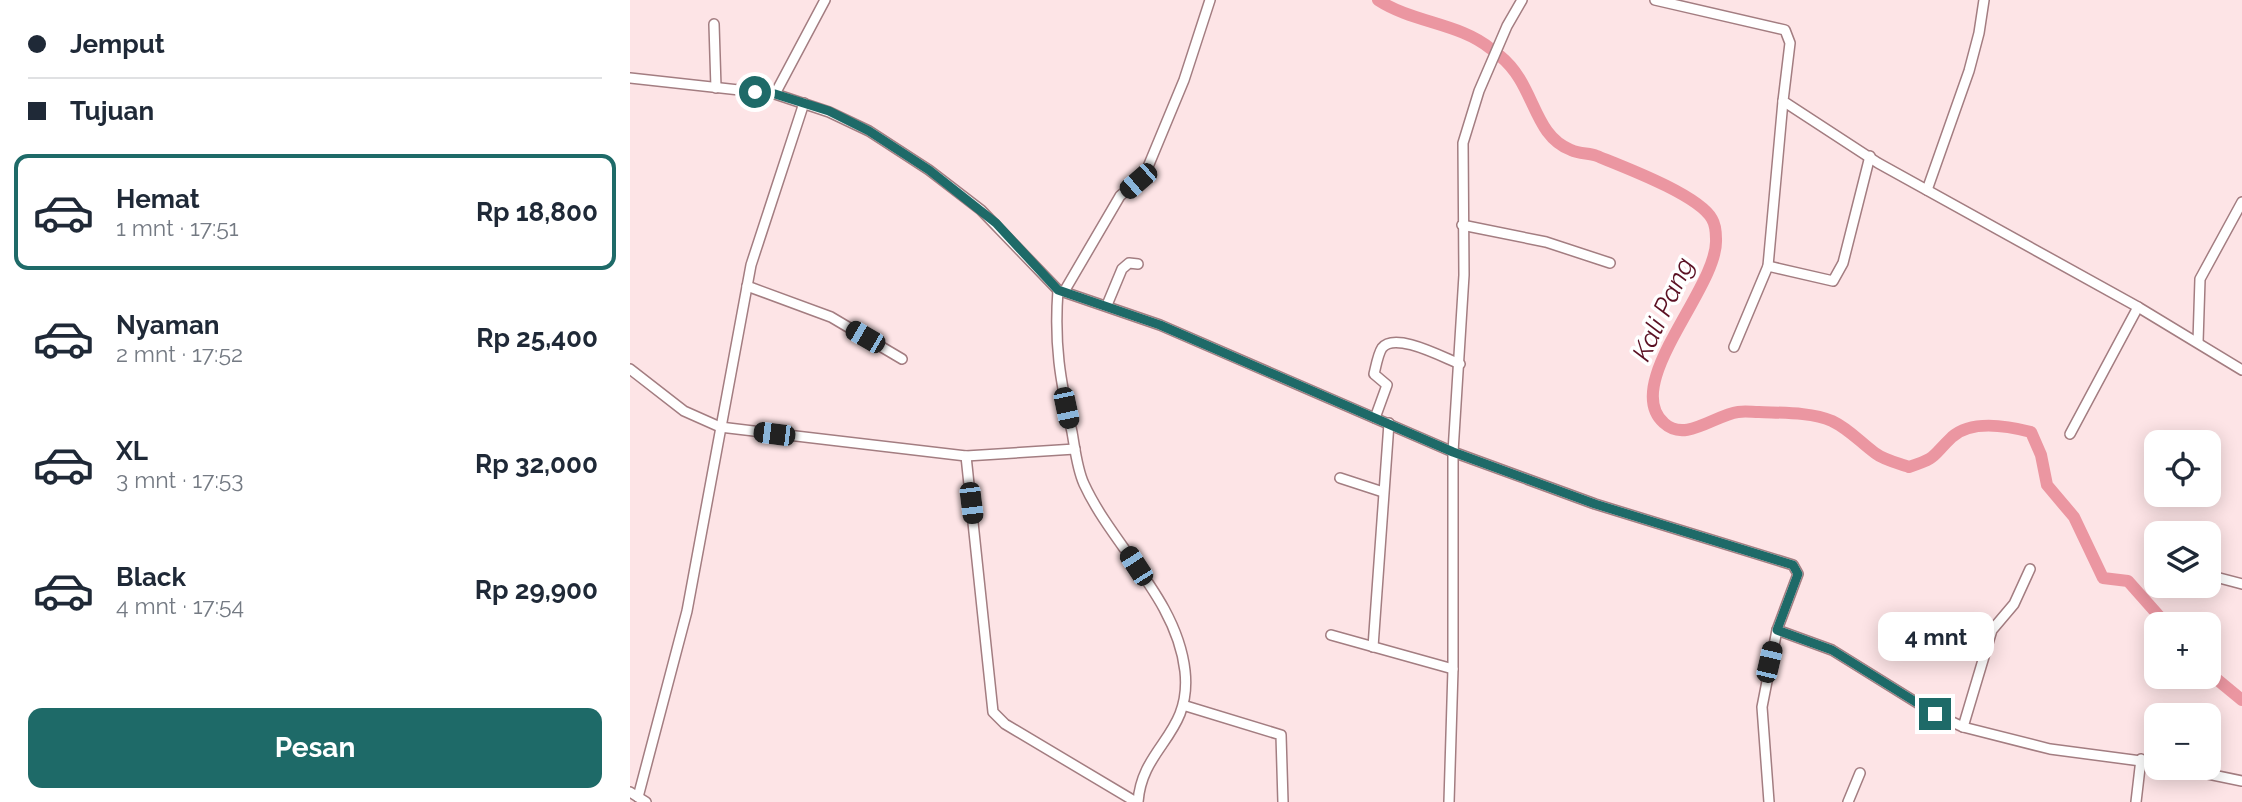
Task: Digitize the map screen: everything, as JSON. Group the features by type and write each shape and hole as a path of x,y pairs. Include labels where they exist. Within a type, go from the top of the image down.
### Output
{"street":[{"path":"775,94 825,0"},
{"path":"970,455 993,712 1005,724 1137,802 1140,785 1148,767 1186,706 1185,667 1171,624 1084,483 1056,351 1061,290 1120,196 1145,174 1184,80 1210,0"},
{"path":"1449,802 1454,669 1453,452 1464,275 1463,143 1479,91 1522,0"},
{"path":"1655,0 1785,30 1790,43 1768,266 1734,347"},
{"path":"1927,190 1969,71 1984,0"},
{"path":"714,24 716,88"},
{"path":"630,78 775,94 804,103 869,131 929,170 996,223 1061,290 1107,305 1453,452 1595,504 1793,565 1798,574 1777,630 1762,707 1769,802"},
{"path":"1783,101 1927,190 2138,307 2242,370"},
{"path":"638,797 687,611 747,286 759,236 804,103"},
{"path":"1768,266 1833,281 1843,263 1870,156"},
{"path":"2198,342 2200,279 2242,202"},
{"path":"1462,225 1546,242 1611,263"},
{"path":"1107,305 1122,268 1129,263 1138,264"},
{"path":"747,286 831,317 902,359"},
{"path":"2070,434 2138,307"},
{"path":"1376,418 1387,385 1374,374 1382,348 1386,344 1401,341 1460,364"},
{"path":"631,370 684,411 720,427 970,455 1075,449"},
{"path":"1373,647 1389,423"},
{"path":"1339,478 1383,492"},
{"path":"1963,727 1992,631 2014,604 2030,569"},
{"path":"2221,578 2242,584"},
{"path":"1777,630 1832,650 1935,714 1963,727 2050,749 2144,760"},
{"path":"1331,635 1454,669"},
{"path":"1186,706 1281,734 1283,802"},
{"path":"2136,802 2141,759"},
{"path":"1848,802 1860,773"},
{"path":"2221,777 2242,782"}],"waterway":[{"name":"Kali Pang","path":"1378,0 1406,14 1479,40 1491,49"},
{"name":"Kali Pang","path":"1500,56 1521,81 1541,121 1558,143 1642,174 1677,191 1704,210 1713,221 1716,239 1713,259 1662,360 1654,385 1654,406 1664,423 1681,430 1741,412 1815,416 1838,424 1879,455 1909,467 1930,458 1952,437 1970,428 2001,426 2031,432 2041,455 2047,485 2074,517 2103,578 2128,581 2155,612"},
{"name":"Kali Pang","path":"2221,683 2242,700"}],"route":[{"path":"755,92 775,94 829,111 869,131 929,170 996,223 1058,290 1065,290 1160,325 1453,452 1595,504 1793,565 1798,574 1777,630 1832,650 1935,714"}]}
